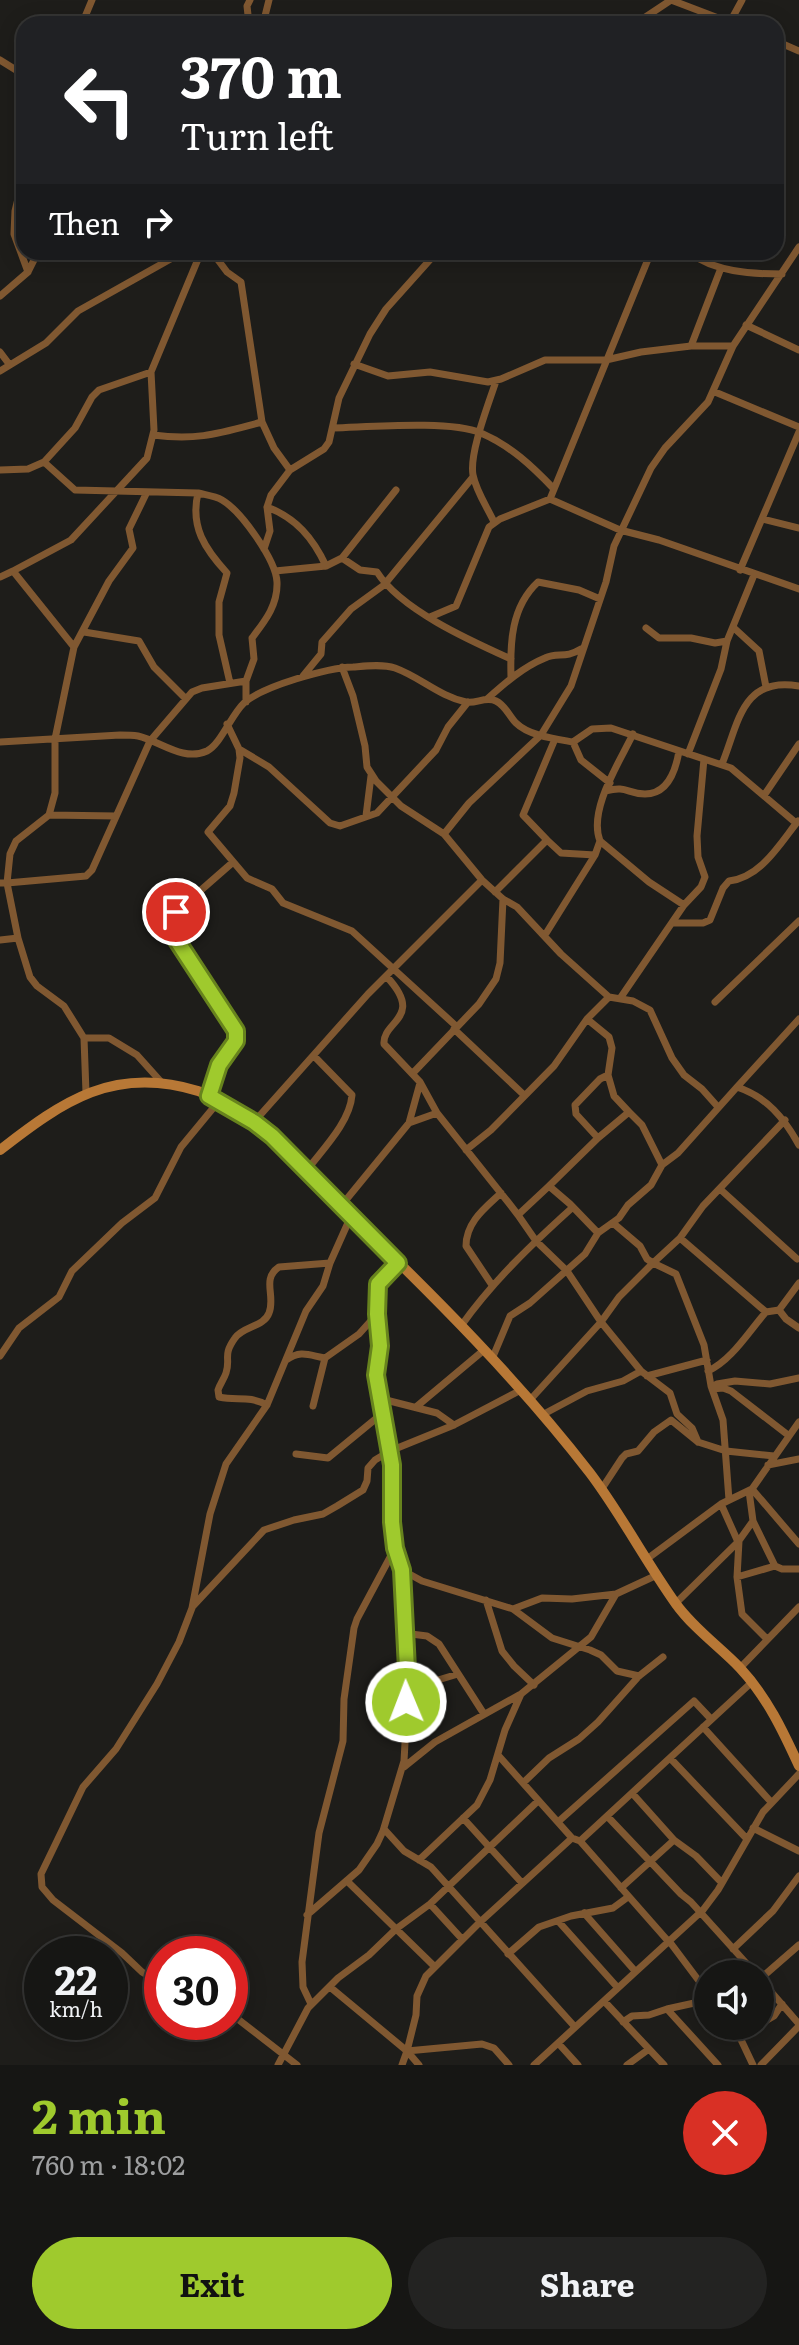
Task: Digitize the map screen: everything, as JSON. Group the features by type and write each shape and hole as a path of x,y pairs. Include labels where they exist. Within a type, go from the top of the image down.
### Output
{"main road":[{"path":"0,1150 62,1104 86,1093 130,1083 163,1084 214,1098 254,1122 307,1170 530,1400 601,1490 676,1603 752,1682 777,1719 799,1766"}],"street":[{"path":"647,16 671,0 711,16"},
{"path":"16,207 16,239"},
{"path":"444,834 469,803 541,735 571,686 620,530 656,459 715,392 733,346 799,247"},
{"path":"24,260 28,272"},
{"path":"0,296 28,272 34,260"},
{"path":"0,371 29,355 78,311 168,260"},
{"path":"0,577 71,540 147,458 153,435 151,372 198,260"},
{"path":"218,260 227,272 241,282 262,422 274,448 290,470"},
{"path":"264,549 270,531 267,507 275,488 290,470 324,449 333,428 339,398 354,364 386,309 430,260"},
{"path":"430,617 456,606 483,539 494,522 550,499 648,260"},
{"path":"701,260 721,268 752,274 782,274"},
{"path":"691,346 721,268"},
{"path":"746,325 799,350"},
{"path":"354,364 388,376 430,372 496,381 545,360 606,360 691,346 733,346"},
{"path":"0,352 9,364"},
{"path":"0,470 28,469 44,462 75,428 99,390 151,372"},
{"path":"494,522 473,477 472,468 496,381"},
{"path":"715,392 799,430 740,570"},
{"path":"153,435 183,439 206,437 262,422"},
{"path":"333,428 433,427 480,433 516,453 554,489"},
{"path":"44,462 75,490 198,493 223,500 242,519 264,549 275,571 277,585 270,615 252,638 254,659 246,681 246,702"},
{"path":"303,676 321,654 322,642 351,609 384,585 473,477"},
{"path":"275,571 326,566 342,558 396,490"},
{"path":"198,493 195,522 207,551 227,573 219,602 219,635 230,683"},
{"path":"86,1093 84,1038 64,1006 30,977 4,883 16,841 49,815 55,793 55,739 74,647 109,581 133,548 129,529 146,494"},
{"path":"550,499 620,530 665,542 799,589"},
{"path":"267,507 284,514 307,533 326,566"},
{"path":"762,519 799,528"},
{"path":"342,558 360,570 377,572 384,585 447,630 511,659"},
{"path":"13,571 74,647"},
{"path":"573,742 581,760 608,787 646,794 658,790 669,781 721,669 727,641 754,575"},
{"path":"511,677 510,642 517,616 530,590 538,582 579,590 600,599"},
{"path":"646,628 659,638 691,638 715,643 727,641"},
{"path":"734,628 759,651 766,687"},
{"path":"84,632 139,641 154,667 186,699"},
{"path":"487,699 511,677 548,656 569,656 582,649"},
{"path":"342,667 353,696 371,776 366,816"},
{"path":"0,742 120,735 139,736 180,752 208,751 246,702 303,676 342,667 394,668 443,695 468,702 487,699 499,703 516,724 541,735 573,742 592,729 602,727 633,734 722,764 742,775 798,821 755,873 744,879 729,881 710,920 703,923 672,923"},
{"path":"4,883 86,876 92,870 150,741 192,692 246,681"},
{"path":"722,764 752,695 766,687 782,684 799,686"},
{"path":"239,749 269,767 330,823 340,826 377,813 436,750 448,727 468,702"},
{"path":"227,724 240,758 230,806 208,832 232,863 247,878 272,889 283,903 352,931 389,973 455,1028 524,1095"},
{"path":"633,734 597,811 595,830 600,841 649,882 684,905"},
{"path":"555,739 523,815 561,853 595,855"},
{"path":"765,794 799,744"},
{"path":"621,997 684,905 701,887 705,877 698,857 697,836 704,759"},
{"path":"371,776 392,798 444,834 482,880 517,907 561,954 609,997 640,1003 650,1010 672,1058 684,1075 718,1107"},
{"path":"49,815 116,816"},
{"path":"495,892 547,840"},
{"path":"545,935 595,855 600,841"},
{"path":"0,1356 19,1328 59,1297 72,1271 122,1223 155,1198 181,1147 214,1098 219,1065 236,1041 236,1031 172,933 176,912 232,863"},
{"path":"254,1122 368,994 482,880"},
{"path":"413,1073 479,1004 496,979 500,963 503,899"},
{"path":"715,1002 799,921"},
{"path":"0,940 18,938"},
{"path":"389,973 403,1008 401,1018 383,1039 384,1044 413,1073 437,1113 536,1241 567,1271 601,1322 644,1374 670,1393 677,1414 692,1428 698,1442"},
{"path":"466,1150 491,1130 562,1058 587,1019 609,997"},
{"path":"587,1019 609,1037 608,1075 614,1096 642,1125 662,1165"},
{"path":"492,1359 510,1316 527,1306 585,1254 598,1233 613,1223 651,1185 662,1165 678,1153 799,1019"},
{"path":"84,1038 109,1038 137,1055 163,1084"},
{"path":"307,1170 332,1137 351,1104 352,1095 314,1056"},
{"path":"598,1138 576,1114 575,1105 592,1086 608,1075"},
{"path":"341,1206 409,1123 420,1082"},
{"path":"737,1087 763,1099 785,1120 799,1145"},
{"path":"518,1215 629,1112"},
{"path":"409,1123 437,1113"},
{"path":"530,1400 601,1322 619,1297 680,1238 703,1206 785,1120"},
{"path":"549,1186 598,1233"},
{"path":"720,1189 797,1259"},
{"path":"492,1285 465,1240 474,1220 501,1193"},
{"path":"461,1326 492,1285 573,1207"},
{"path":"144,1973 122,1953 64,1911 42,1887 41,1874 83,1787 116,1749 179,1642 192,1608 217,1488 226,1464 267,1405 306,1311 323,1286 351,1216"},
{"path":"613,1223 640,1246 647,1259 676,1274 704,1345 712,1388 723,1420 725,1502 738,1542 737,1577 742,1614 767,1639"},
{"path":"680,1238 766,1312"},
{"path":"267,1405 254,1398 219,1397 218,1390 227,1371 226,1354 237,1334 266,1319 269,1313 268,1279 273,1270 330,1263"},
{"path":"307,1915 347,1881 369,1857 384,1829 402,1768 408,1689 402,1570 395,1548 390,1451 376,1375 380,1346 377,1314 380,1280 398,1263"},
{"path":"708,1371 721,1362 766,1312 779,1310 799,1283"},
{"path":"779,1310 799,1328"},
{"path":"313,1406 325,1358 359,1334 377,1314"},
{"path":"416,1407 484,1350"},
{"path":"284,1362 297,1353 325,1358"},
{"path":"542,1415 587,1391 707,1360"},
{"path":"712,1388 735,1381 770,1384 799,1378"},
{"path":"712,1388 731,1391 788,1435"},
{"path":"192,1608 264,1530 323,1514 363,1490 371,1464 390,1451 454,1425 521,1390"},
{"path":"382,1399 437,1413 454,1425"},
{"path":"296,1454 328,1458 384,1412"},
{"path":"601,1490 622,1458 638,1451 654,1432 671,1420 698,1442 726,1451 774,1456"},
{"path":"647,1559 725,1502 750,1490 799,1422"},
{"path":"768,1465 799,1459"},
{"path":"750,1490 753,1521 775,1566"},
{"path":"750,1490 798,1539"},
{"path":"676,1603 738,1542 753,1521"},
{"path":"311,2004 301,1976 307,1915 319,1833 343,1741 344,1699 357,1619 395,1548"},
{"path":"737,1577 775,1566 799,1569"},
{"path":"402,1570 422,1581 513,1609 552,1638 601,1655 617,1671 639,1676"},
{"path":"513,1609 542,1598 572,1599 616,1594 657,1575"},
{"path":"402,1768 435,1742 534,1685 601,1624 616,1594"},
{"path":"486,1600 502,1651 534,1685"},
{"path":"740,1668 799,1607"},
{"path":"405,1643 411,1634 416,1633 432,1638 484,1714"},
{"path":"523,1783 549,1758 579,1739 598,1722 639,1676 663,1657"},
{"path":"408,1689 458,1674"},
{"path":"402,2065 416,2015 417,1996 434,1966 522,1883 607,1816 752,1682"},
{"path":"419,1860 477,1805 521,1694"},
{"path":"559,1821 694,1701 711,1719"},
{"path":"703,1727 771,1802"},
{"path":"498,1755 621,1888 694,1975"},
{"path":"670,1758 747,1839"},
{"path":"534,2065 700,1913 771,1802 799,1774"},
{"path":"632,1793 674,1840 696,1856 722,1883"},
{"path":"278,2065 311,2004 396,1929 430,1904 538,1801"},
{"path":"607,1816 743,1960"},
{"path":"463,1818 522,1883"},
{"path":"753,1828 798,1849"},
{"path":"384,1829 404,1851 431,1867 449,1885 479,1923 575,2027"},
{"path":"621,1888 674,1840"},
{"path":"733,1949 773,1911 799,1876"},
{"path":"347,1881 434,1966"},
{"path":"508,1954 534,1930 584,1913 613,1908 628,1897"},
{"path":"430,1904 462,1939"},
{"path":"584,1913 635,1971"},
{"path":"559,1922 618,1988"},
{"path":"761,2065 799,2025 760,1979 799,1945"},
{"path":"330,1987 407,2051 419,2065"},
{"path":"604,2001 664,2065"},
{"path":"623,2022 632,2016 649,2015 694,2003"},
{"path":"774,2016 782,2004"},
{"path":"667,2009 718,2065"},
{"path":"248,2028 297,2065"},
{"path":"740,2040 753,2065"},
{"path":"407,2051 476,2043 494,2048 509,2065"},
{"path":"558,2043 578,2065"},
{"path":"627,2065 649,2049"}],"route":[{"path":"176,912 172,933 236,1031 236,1041 219,1065 209,1096 236,1110 272,1136 398,1263 378,1284 380,1346 376,1375 392,1465 395,1548 402,1570 406,1702"}]}
